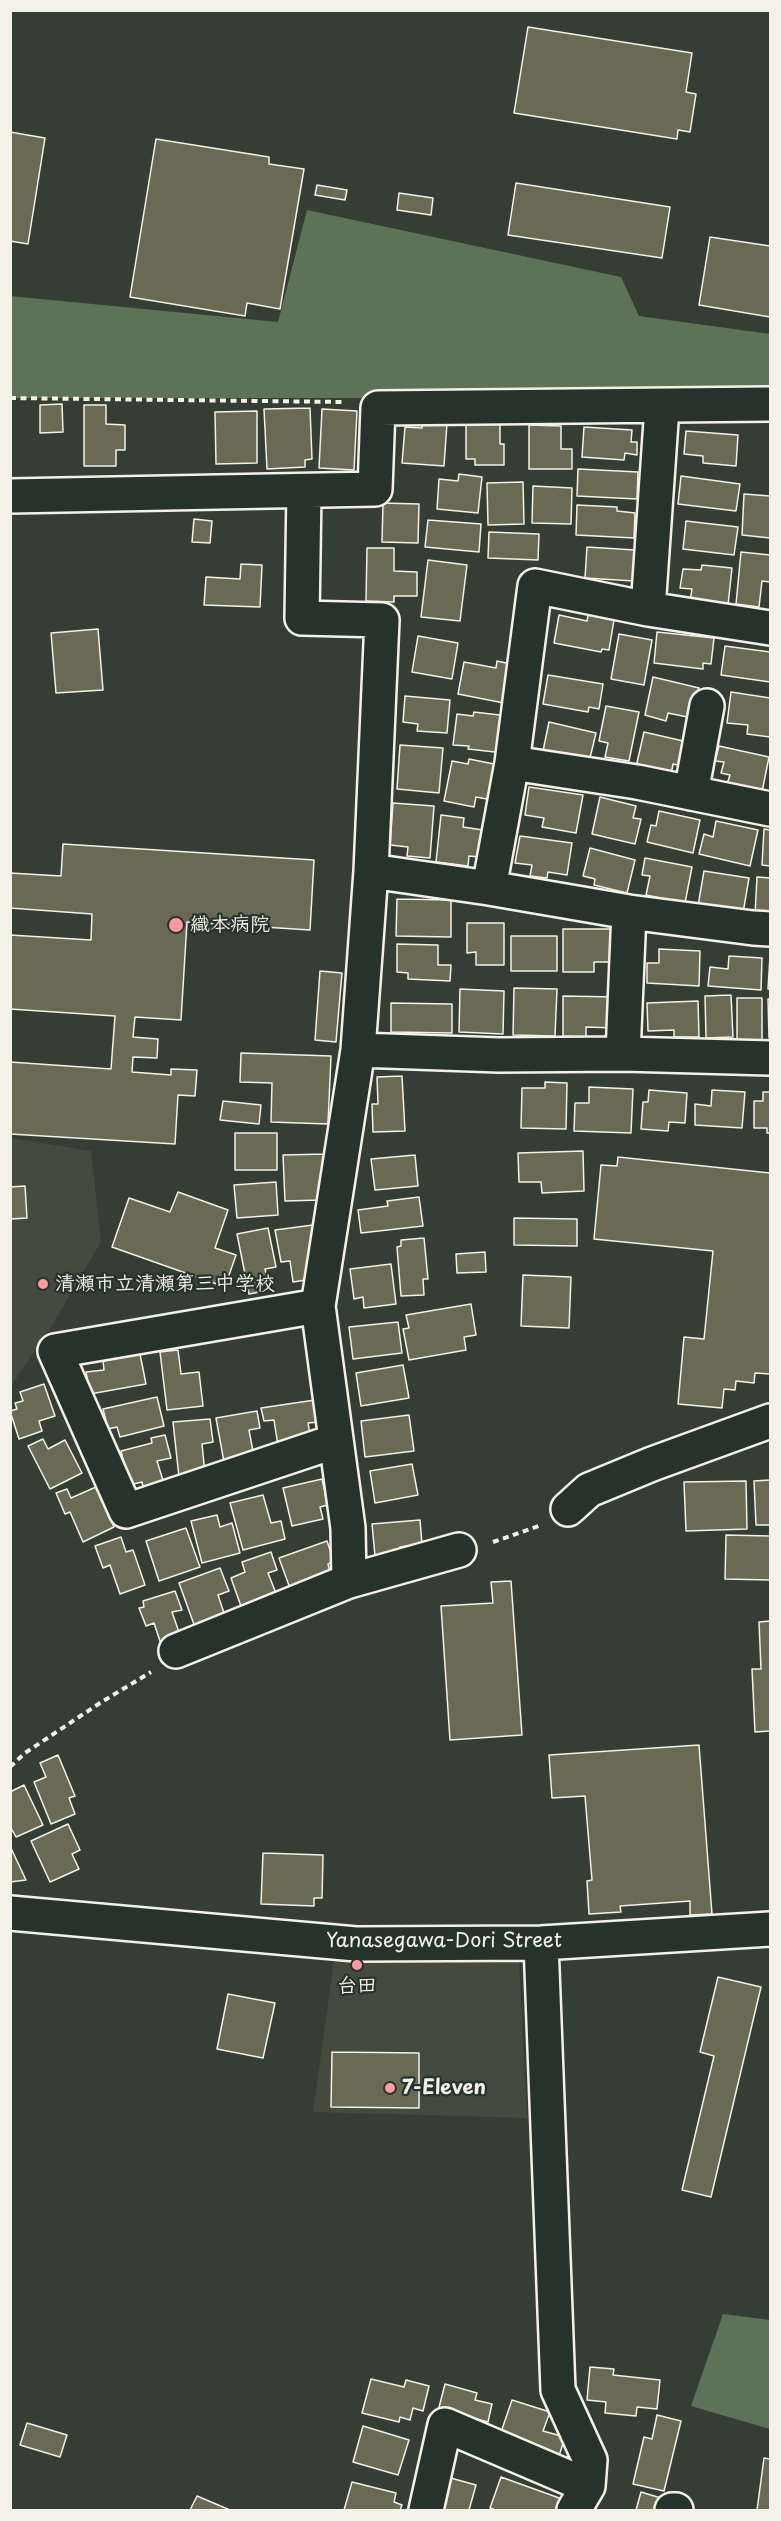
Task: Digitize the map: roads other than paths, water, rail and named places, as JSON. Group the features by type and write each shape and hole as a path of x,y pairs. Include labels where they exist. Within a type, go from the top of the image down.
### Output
{"street":[{"path":"10,495 375,489 378,408 662,407 771,404"},
{"path":"648,609 662,407"},
{"path":"304,491 302,618 382,620 371,871 358,1050 318,1306 348,1528 349,1581"},
{"path":"489,888 512,763 535,586 648,609 771,628"},
{"path":"691,793 706,706"},
{"path":"512,763 637,782 771,809"},
{"path":"371,871 629,912 753,928 771,928"},
{"path":"623,1054 629,912"},
{"path":"358,1050 499,1055 623,1054 771,1058"},
{"path":"318,1306 55,1351 126,1511 336,1442"},
{"path":"568,1509 589,1490 652,1464 771,1421"},
{"path":"176,1651 349,1581 459,1550"},
{"name":"Yanasegawa-Dori Street","path":"10,1913 356,1944 541,1943 771,1929"},
{"path":"426,2511 445,2425 581,2498 590,2460 558,2390 541,1943"}],"place":[{"name":"織本病院","path":"176,925"},
{"name":"清瀬市立清瀬第三中学校","path":"43,1284"},
{"name":"台田","path":"357,1965"},
{"name":"7-Eleven","path":"390,2088"}]}
